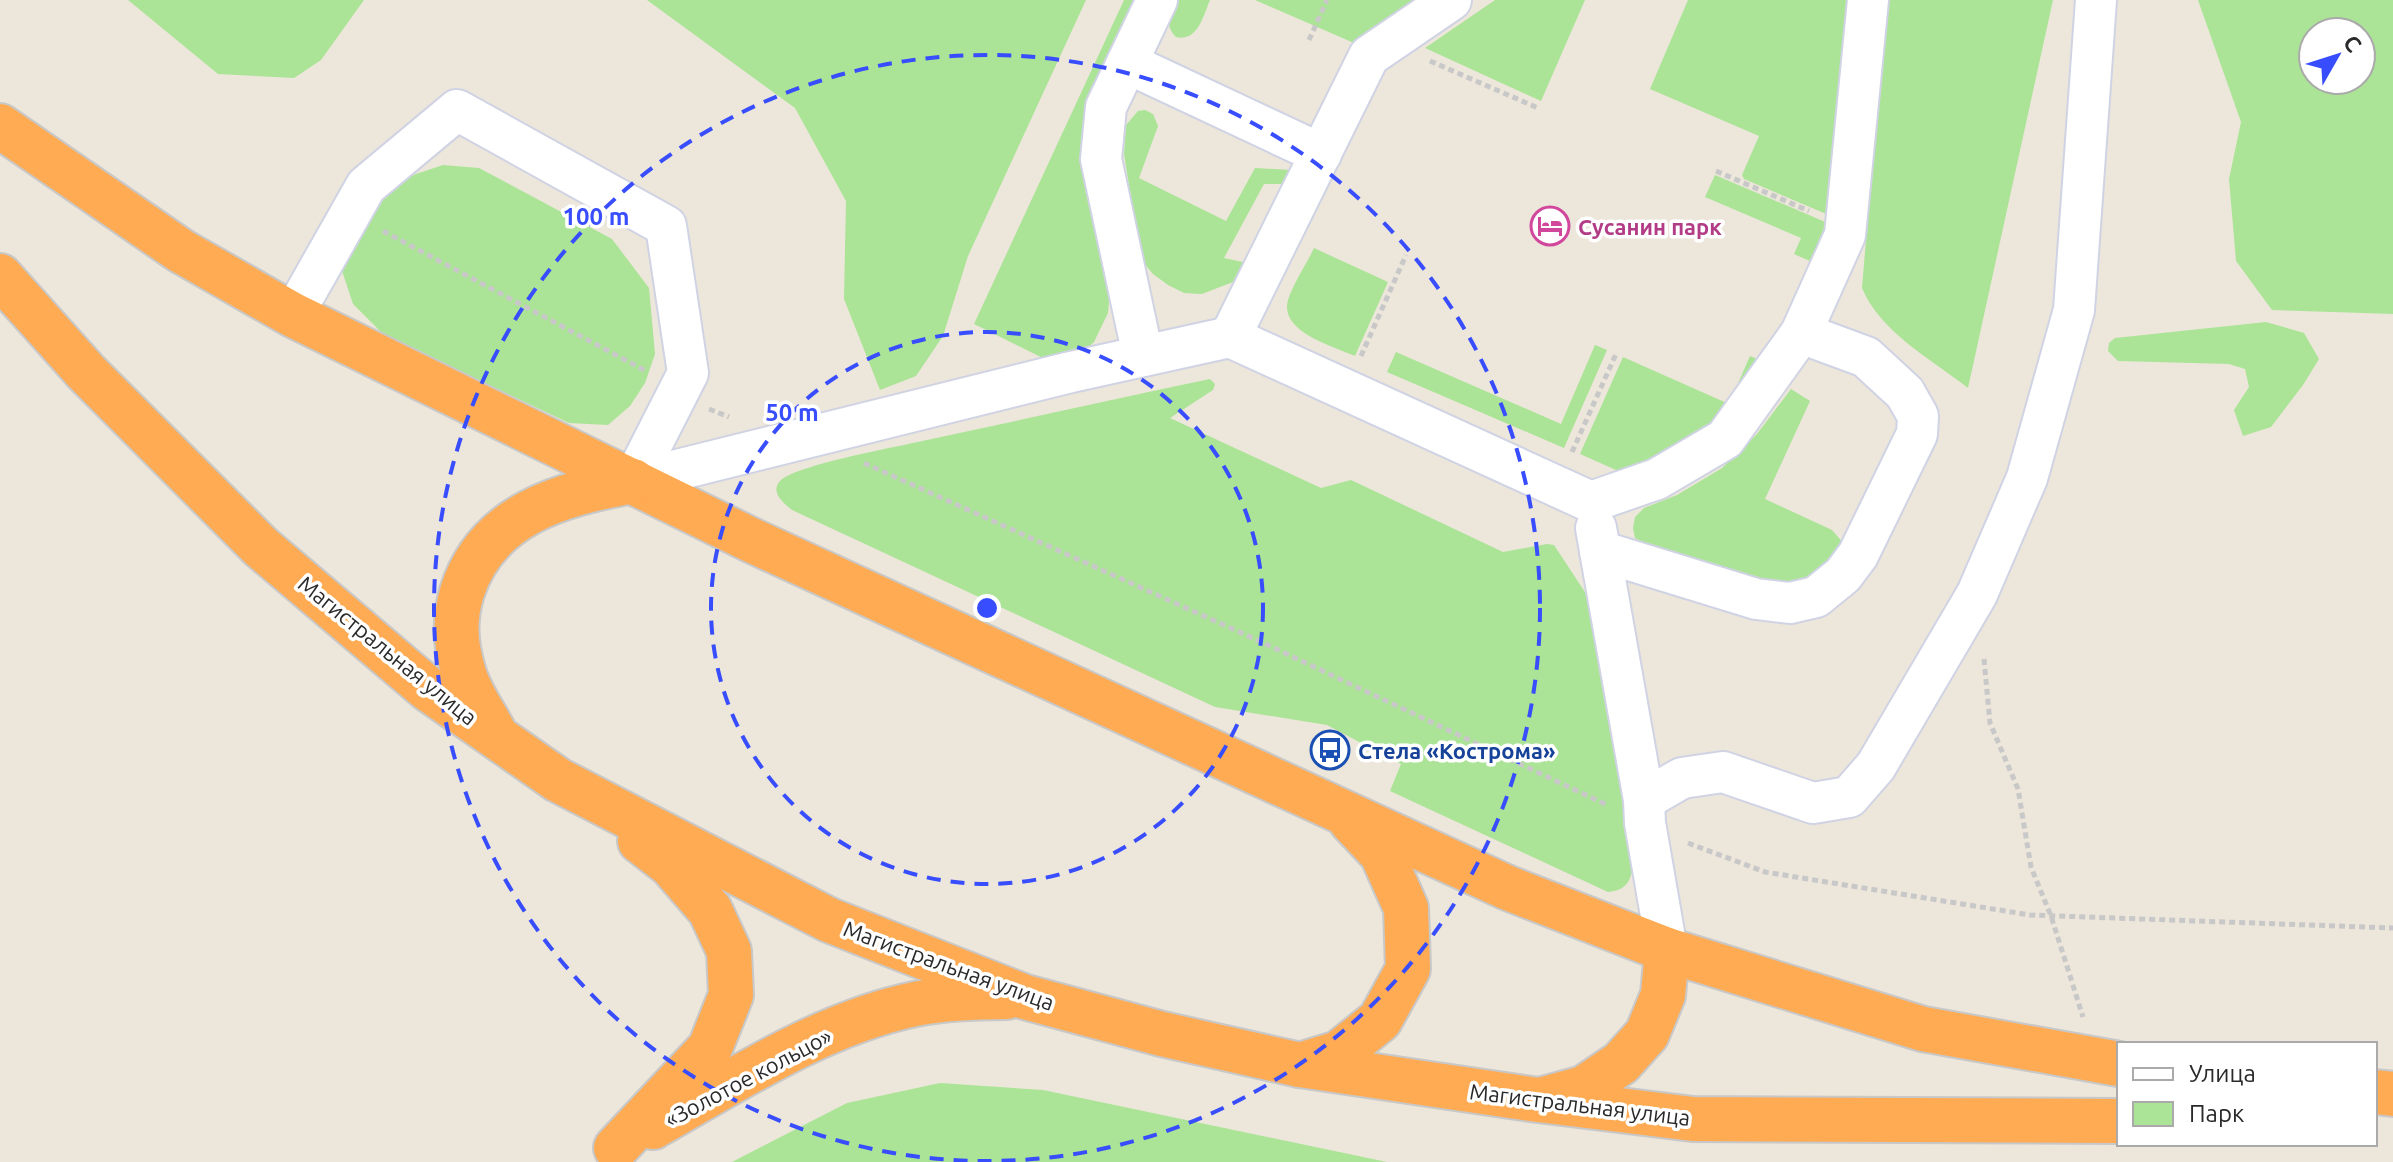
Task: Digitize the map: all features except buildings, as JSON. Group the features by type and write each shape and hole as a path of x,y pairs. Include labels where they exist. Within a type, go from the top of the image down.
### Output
{"highway":[{"path":"0,126 181,251 293,315 751,540 1508,888 1667,950 1923,1029 2117,1064"},
{"name":"Магистральная улица","path":"0,276 86,372 261,547 428,689 558,780 829,920 1025,997 1162,1034 1300,1065 1693,1119 2117,1121"},
{"path":"496,736 464,674 455,636 459,603 477,558 492,538 530,512 589,489 633,481"},
{"name":"«Золотое кольцо»","path":"558,780 671,865 710,910 729,951 731,995 710,1048 605,1155"},
{"path":"1300,1065 1339,1053 1380,1020 1408,969 1406,908 1382,854 1339,809"},
{"path":"1538,1100 1584,1088 1621,1063 1647,1034 1663,995 1667,950"},
{"name":"«Золотое кольцо»","path":"605,1155 787,1052 860,1020 915,1004 963,997 1025,997"}],"street":[{"path":"1143,356 1101,159 1106,107 1157,0"},
{"path":"1230,337 1369,56 1451,0"},
{"path":"633,481 1230,337 1574,495 1657,479 1725,439 1801,333 1845,235 1868,0"},
{"path":"1645,812 1682,778 1723,772 1813,803 1849,797 1876,766 1977,594 2027,478 2074,310 2096,0"},
{"path":"1127,63 1321,154"},
{"path":"293,315 366,186 457,110 666,226 688,373 633,481"},
{"path":"1600,551 1756,599 1790,603 1816,597 1843,575 1858,555 1917,434 1918,416 1905,393 1866,357 1801,333"},
{"path":"1574,495 1600,551 1667,950"}],"path":[{"path":"1309,40 1327,0"},
{"path":"1388,43 1538,108"},
{"path":"1716,171 1846,227"},
{"path":"350,213 731,418"},
{"path":"1346,390 1406,255"},
{"path":"1574,495 1616,354"},
{"path":"801,440 843,453 1645,812 1670,836 1765,872 2030,915 2393,928"},
{"path":"1977,594 1990,723 2018,789 2031,867 2051,916 2084,1022"}],"green space":[{"path":"128,0 364,0 321,60 294,78 218,74"},
{"path":"647,0 1086,0 968,256 943,336 916,376 880,390 844,299 846,201 795,108"},
{"path":"1124,0 1146,0 1098,104 1111,279 1108,313 1094,342 1077,357 1059,366 974,324"},
{"path":"1174,0 1210,0 1199,26 1190,36 1176,37 1170,28 1169,15"},
{"path":"1255,0 1422,0 1364,42 1354,43"},
{"path":"1495,0 1585,0 1541,101 1425,48"},
{"path":"1688,0 1862,0 1838,219 1744,179 1742,175 1759,136 1650,89"},
{"path":"1886,0 2053,0 1968,388 1894,331 1870,304 1862,288"},
{"path":"2198,0 2393,0 2393,314 2272,310 2236,261 2229,179 2241,122"},
{"path":"1138,111 1153,114 1158,126 1139,178 1226,221 1255,168 1291,170 1285,184 1264,184 1224,258 1247,263 1233,282 1202,294 1184,293 1153,274 1141,260 1124,154 1126,125"},
{"path":"443,165 479,168 612,239 649,288 655,354 645,383 630,406 608,425 569,423 384,335 353,304 341,268 388,189 416,174"},
{"path":"1715,175 1837,227 1821,266 1794,254 1801,238 1705,197"},
{"path":"1314,248 1388,282 1355,356 1299,329 1287,311 1291,293"},
{"path":"2266,322 2304,333 2319,359 2271,427 2243,436 2234,410 2249,387 2245,369 2229,364 2118,361 2108,351 2109,343 2115,338"},
{"path":"1595,345 1607,350 1564,448 1387,372 1396,352 1561,424"},
{"path":"1750,356 1771,365 1720,432 1629,472 1616,470 1580,454 1623,357 1729,404"},
{"path":"1210,379 1215,384 1213,390 1170,418 1321,488 1351,480 1503,552 1554,545 1602,618 1634,860 1625,886 1608,892 1390,791 1401,764 1327,725 1215,707 792,510 777,493 780,481 826,463"},
{"path":"1791,389 1810,401 1765,499 1832,530 1845,545 1814,582 1783,587 1648,545 1635,538 1635,517 1644,508 1677,495 1722,468 1757,434"},
{"path":"940,1083 1043,1090 1387,1162 732,1162 847,1103"}],"place":[{"name":"Сусанин парк","path":"1550,226"},
{"name":"Стела «Кострома»","path":"1330,750"}]}
